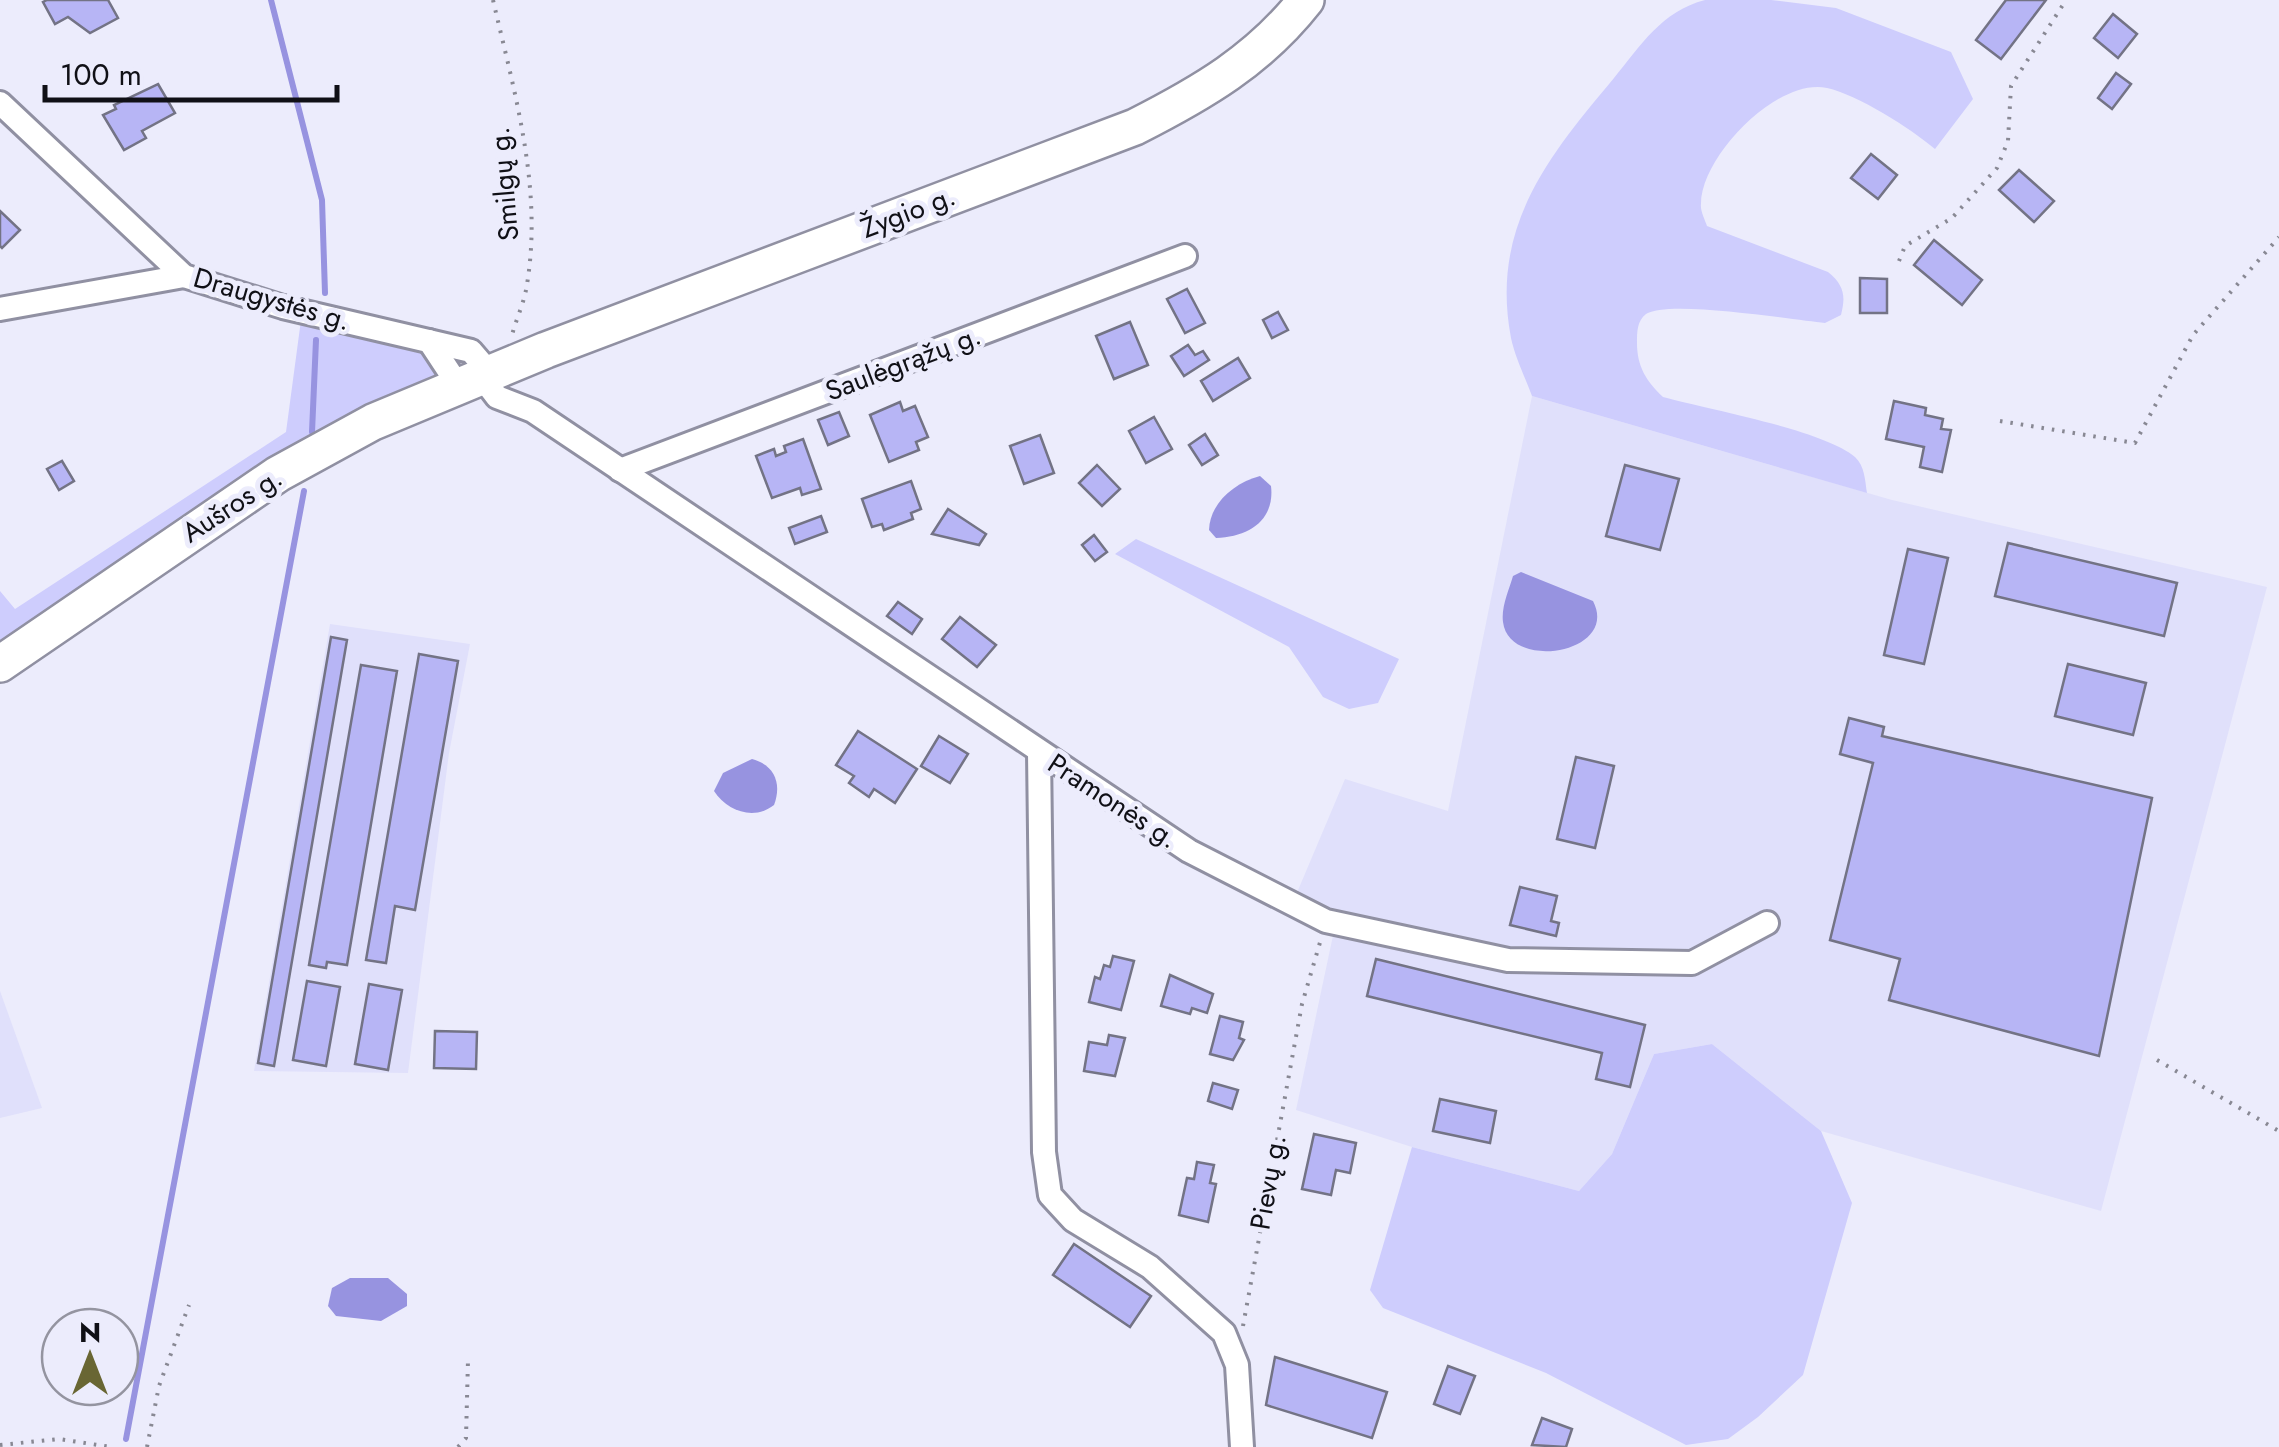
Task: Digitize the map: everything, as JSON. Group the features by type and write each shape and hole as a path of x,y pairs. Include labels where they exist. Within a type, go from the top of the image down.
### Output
{"main road":[{"name":"Žygio g.","path":"484,374 1136,128 1246,64 1281,32 1306,0"},
{"name":"Aušros g.","path":"0,664 278,474 373,422 484,374"}],"street":[{"name":"Draugystės g.","path":"0,103 184,276 283,307 471,351 484,374"},
{"name":"Saulėgrąžų g.","path":"620,470 1185,256"},
{"path":"0,310 184,276"},
{"path":"429,341 484,374 532,410"},
{"name":"Pramonės g.","path":"484,374 498,397 532,410 1189,851 1326,922 1508,960 1692,962 1767,923"},
{"path":"1039,752 1044,1152 1050,1196 1072,1220 1150,1266 1224,1334 1236,1366 1242,1447"}],"path":[{"name":"Smilgų g.","path":"484,374 513,332 526,292 533,224 528,158 493,0"},
{"path":"1899,260 1906,246 1952,218 1997,168 2008,141 2011,86 2066,0"},
{"path":"2000,421 2136,443 2193,335 2279,237"},
{"name":"Pievų g.","path":"1236,1366 1302,1004 1326,922"},
{"path":"2157,1060 2279,1131"},
{"path":"146,1447 159,1386 189,1305"},
{"path":"458,1447 466,1438 468,1360"},
{"path":"0,1445 59,1439 111,1447"}],"shaded area":[{"path":"1705,0 1771,0 1836,8 1951,52 1973,99 1935,149 1883,113 1827,88 1808,88 1766,107 1728,143 1714,164 1704,185 1703,215 1707,226 1828,272 1842,291 1841,315 1825,323 1732,312 1659,310 1646,314 1638,327 1641,366 1663,397 1764,421 1839,447 1861,465 1867,493 1532,396 1515,352 1507,298 1509,262 1530,196 1567,136 1643,42 1676,12"},
{"path":"301,320 423,350 436,374 431,382 0,646 0,591 15,609 286,432"},
{"path":"1532,396 1892,500 2267,587 2101,1211 1821,1131 1712,1044 1654,1054 1612,1154 1579,1191 1412,1147 1296,1110 1338,912 1296,895 1345,779 1448,811"},
{"path":"1260,476 1271,486 1264,517 1249,530 1216,538 1209,530 1219,503 1233,489"},
{"path":"1136,539 1399,659 1378,703 1349,709 1323,697 1289,647 1115,554"},
{"path":"1521,572 1593,601 1597,619 1591,633 1578,644 1560,650 1523,647 1510,638 1503,610 1513,576"},
{"path":"330,624 470,644 449,753 408,1073 254,1071"},
{"path":"752,759 771,771 777,790 774,805 750,813 726,804 714,791 723,773"},
{"path":"0,991 42,1108 0,1118"},
{"path":"1712,1044 1821,1131 1852,1203 1803,1375 1758,1417 1728,1439 1686,1445 1546,1373 1383,1308 1370,1290 1412,1147 1579,1191 1612,1154 1654,1054"},
{"path":"350,1278 388,1278 407,1294 407,1306 381,1321 336,1316 328,1306 332,1288"}],"building":[{"path":"108,0 118,18 90,33 68,17 55,24 43,2"},
{"path":"2006,0 2046,0 2001,59 1976,40"},
{"path":"2113,14 2137,34 2118,58 2094,38"},
{"path":"2116,73 2131,84 2112,109 2098,98"},
{"path":"158,84 175,113 142,131 146,138 124,150 103,115 116,109 114,105"},
{"path":"1871,154 1897,175 1878,199 1851,178"},
{"path":"2019,170 2054,201 2034,222 1999,190"},
{"path":"0,211 20,230 2,248 0,246"},
{"path":"1934,240 1982,280 1962,305 1914,265"},
{"path":"1860,278 1887,279 1887,313 1860,313"},
{"path":"1187,289 1205,323 1185,333 1167,299"},
{"path":"1278,312 1288,330 1272,338 1263,320"},
{"path":"1130,322 1148,365 1114,379 1096,336"},
{"path":"1188,345 1195,355 1203,351 1209,360 1184,376 1171,356"},
{"path":"1238,358 1250,378 1213,401 1201,381"},
{"path":"1894,401 1926,408 1925,415 1943,419 1941,429 1951,430 1942,472 1920,467 1924,447 1886,439"},
{"path":"900,402 903,411 915,406 928,437 916,442 919,450 889,462 870,415"},
{"path":"839,412 849,436 828,445 818,420"},
{"path":"1154,417 1172,449 1146,463 1129,431"},
{"path":"1205,434 1218,455 1202,465 1189,445"},
{"path":"1040,435 1054,473 1024,484 1010,446"},
{"path":"803,439 821,489 802,495 800,488 772,498 756,456 774,449 776,456 786,452 784,446"},
{"path":"62,461 74,481 59,490 47,469"},
{"path":"1097,465 1120,489 1102,506 1079,483"},
{"path":"1625,465 1679,479 1660,550 1606,536"},
{"path":"911,481 921,509 911,513 913,519 884,530 882,524 872,527 862,499"},
{"path":"948,509 986,534 979,545 932,534"},
{"path":"821,516 827,532 795,544 789,528"},
{"path":"1094,535 1107,552 1095,561 1082,545"},
{"path":"2008,543 2177,583 2164,636 1995,596"},
{"path":"1908,549 1948,558 1924,664 1884,655"},
{"path":"898,602 922,619 912,634 887,616"},
{"path":"960,617 996,645 977,667 942,639"},
{"path":"331,637 347,640 274,1066 258,1063"},
{"path":"419,654 458,661 415,910 395,906 386,963 366,960"},
{"path":"2068,664 2146,683 2133,735 2055,716"},
{"path":"361,665 397,671 347,965 327,962 326,968 309,965"},
{"path":"1849,718 1884,727 1882,736 2152,798 2099,1056 1889,1000 1900,959 1830,940 1873,763 1840,754"},
{"path":"858,731 917,769 895,803 874,789 869,797 849,783 854,776 836,765"},
{"path":"939,736 968,754 950,783 921,766"},
{"path":"1576,757 1614,766 1595,848 1557,839"},
{"path":"1520,887 1557,896 1551,921 1559,923 1556,936 1510,925"},
{"path":"1113,956 1134,961 1121,1010 1089,1002 1095,977 1100,979 1104,965 1110,967"},
{"path":"1376,959 1645,1025 1630,1087 1596,1079 1602,1053 1367,996"},
{"path":"1170,975 1213,994 1207,1013 1192,1008 1190,1014 1161,1006"},
{"path":"307,981 340,987 326,1066 293,1060"},
{"path":"369,984 402,990 388,1070 355,1064"},
{"path":"1220,1016 1243,1022 1239,1038 1244,1040 1233,1060 1210,1054"},
{"path":"435,1031 477,1032 476,1069 434,1068"},
{"path":"1109,1035 1125,1038 1115,1076 1084,1071 1089,1042 1107,1045"},
{"path":"1213,1083 1238,1090 1232,1109 1208,1101"},
{"path":"1440,1099 1496,1111 1490,1143 1433,1131"},
{"path":"1314,1134 1356,1143 1350,1173 1336,1170 1331,1195 1302,1189"},
{"path":"1197,1162 1214,1165 1210,1183 1216,1184 1208,1222 1179,1215 1187,1178 1194,1179"},
{"path":"1074,1244 1151,1296 1130,1327 1053,1275"},
{"path":"1275,1357 1387,1392 1372,1438 1266,1405"},
{"path":"1448,1366 1475,1376 1460,1414 1434,1404"},
{"path":"1542,1418 1572,1429 1566,1447 1532,1445"}],"waterway":[{"path":"271,0 322,200 325,293"},
{"path":"312,432 316,340"},
{"path":"126,1439 304,491"}]}
